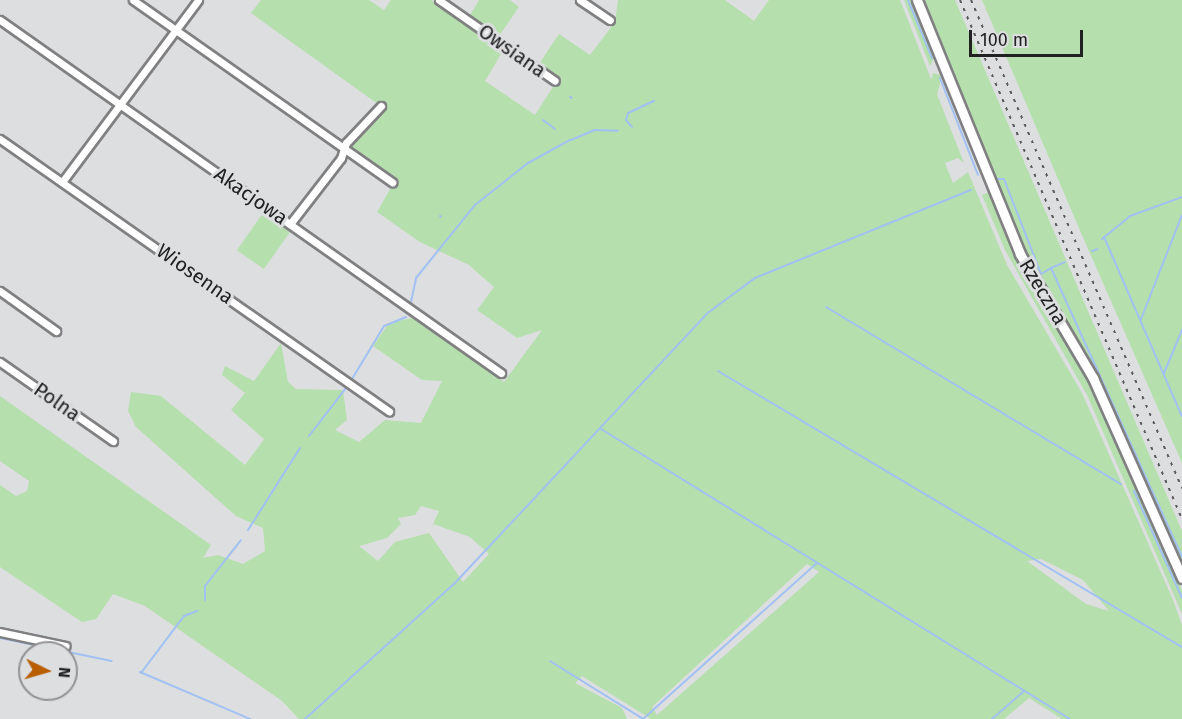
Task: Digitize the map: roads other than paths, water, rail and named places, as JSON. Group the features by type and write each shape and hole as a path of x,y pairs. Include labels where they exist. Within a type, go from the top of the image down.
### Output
{"street":[{"path":"133,0 392,183"},
{"path":"62,182 198,0"},
{"name":"Owsiana","path":"439,0 555,81"},
{"path":"580,0 610,20"},
{"name":"Rzeczna","path":"917,0 1020,254 1093,378 1182,578"},
{"name":"Akacjowa","path":"0,20 501,373"},
{"path":"290,224 344,150 381,106"},
{"name":"Wiosenna","path":"0,139 389,411"},
{"path":"0,291 56,330"},
{"name":"Polna","path":"0,362 113,441"},
{"path":"0,632 42,641"}],"waterway":[{"path":"908,0 932,58"},
{"path":"940,78 978,175"},
{"path":"626,120 628,113 654,101"},
{"path":"543,120 555,129"},
{"path":"626,120 632,127"},
{"path":"571,140 594,130 618,131"},
{"path":"411,302 416,278 475,205 528,163 570,140"},
{"path":"997,179 1004,179 1041,274 1051,268 1182,557"},
{"path":"305,719 455,583 709,312 755,278 971,190"},
{"path":"1102,239 1130,216 1182,197"},
{"path":"1141,319 1182,215"},
{"path":"1104,237 1182,416"},
{"path":"1092,251 1098,249"},
{"path":"1051,268 1065,262"},
{"path":"826,307 1121,484"},
{"path":"352,379 384,326 406,317"},
{"path":"1164,373 1182,330"},
{"path":"718,371 1182,647"},
{"path":"309,436 346,388"},
{"path":"601,429 1070,719"},
{"path":"248,530 300,448"},
{"path":"1134,491 1182,598"},
{"path":"205,600 205,586 241,540"},
{"path":"643,719 817,563"},
{"path":"141,673 184,616 197,611"},
{"path":"0,638 112,661"},
{"path":"550,661 643,719"},
{"path":"140,672 250,719"},
{"path":"992,719 1024,691"}],"railway":[{"path":"960,0 1182,519"},
{"path":"971,0 1182,488"}]}
